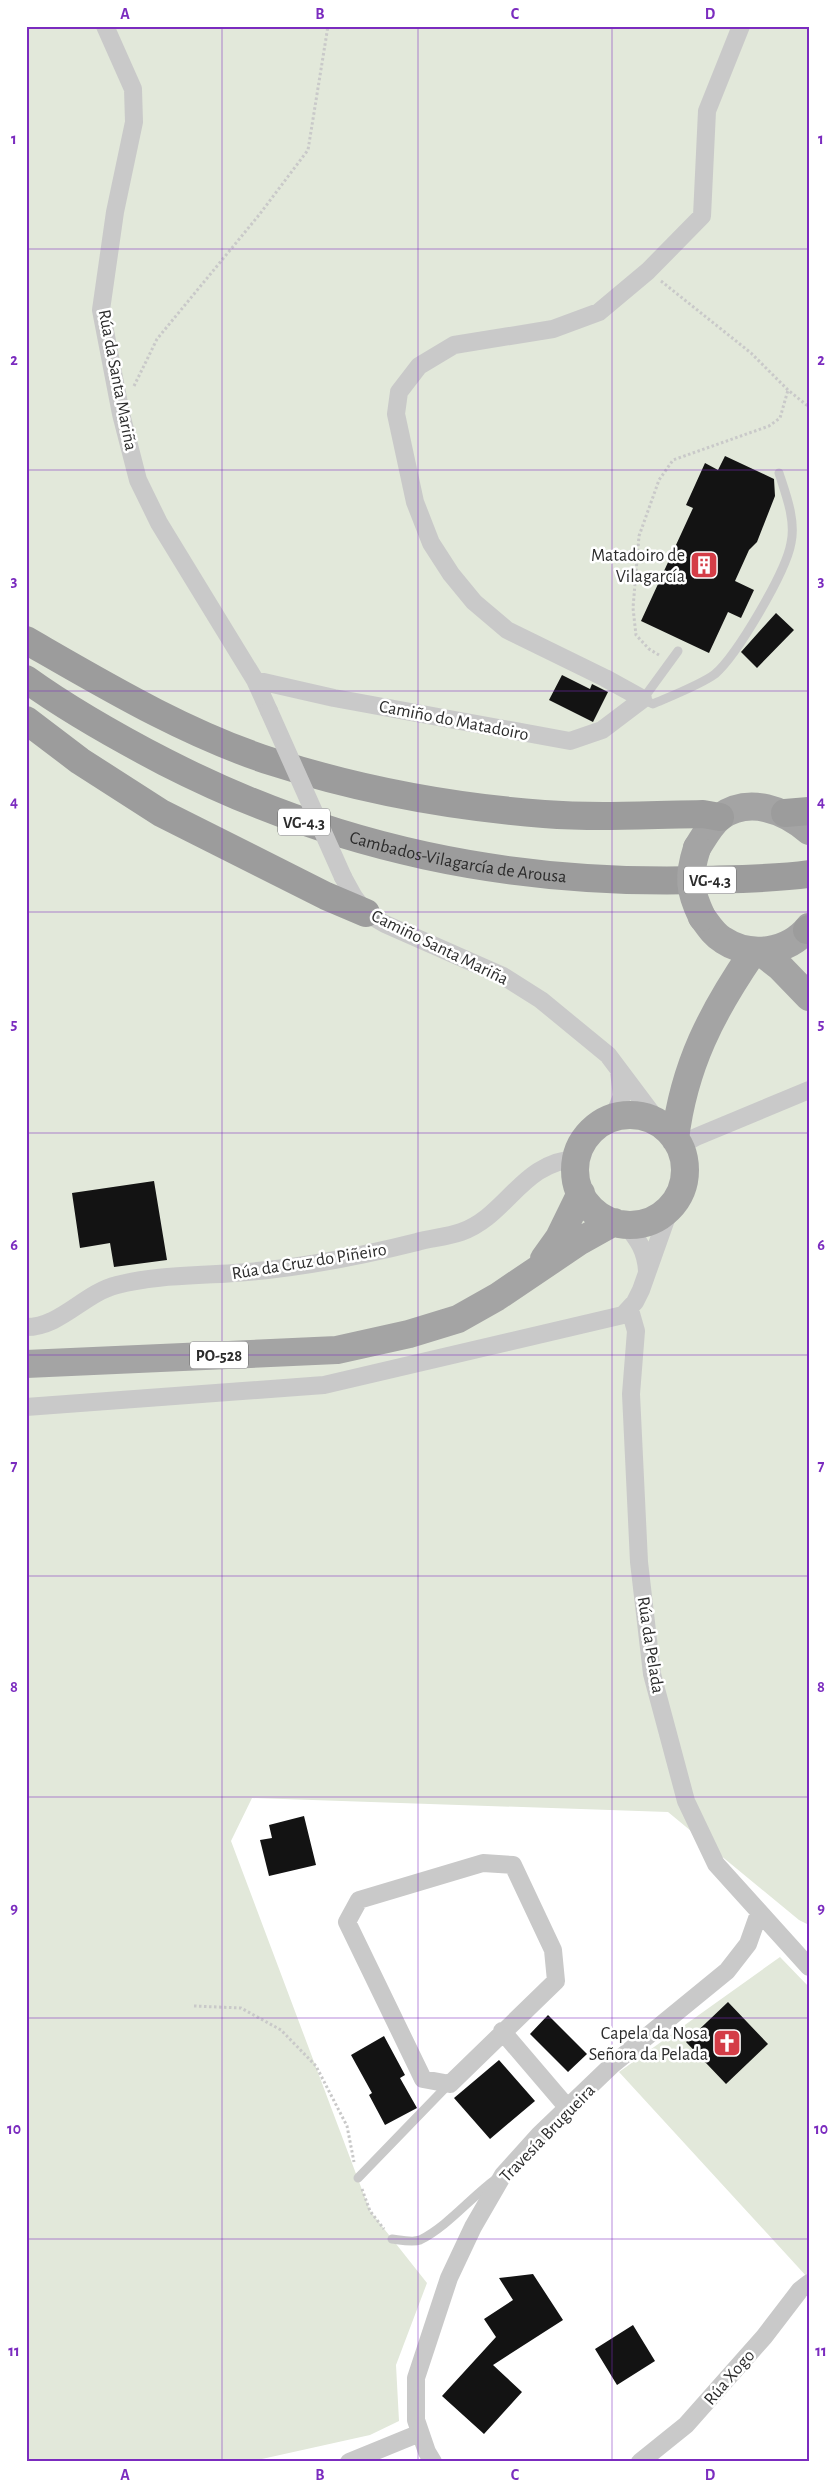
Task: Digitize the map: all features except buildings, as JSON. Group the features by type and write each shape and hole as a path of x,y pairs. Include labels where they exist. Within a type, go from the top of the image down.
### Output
{"highway":[{"path":"26,640 116,692 203,735 273,762 382,791 465,805 545,814 703,814 720,817"},
{"name":"Cambados-Vilagarcía de Arousa","path":"26,678 117,737 227,792 331,832 390,849 460,863 536,874 611,880 743,879 809,874"},
{"path":"26,720 80,761 161,813 326,896 366,913"}],"main road":[{"path":"720,1001 720,960 690,885 690,870 697,848 707,831 720,817 734,810 751,807 797,812 809,830"},
{"path":"707,924 723,941 757,952 780,967 809,998"},
{"path":"652,1125 685,1168 682,1190 670,1208 654,1219 644,1223 619,1223 594,1211 581,1193 576,1176 580,1148 593,1129 652,1125 679,1107 695,1055 720,1001 757,952 784,946 806,930"},
{"path":"806,930 801,950 809,978"},
{"path":"652,1125 667,1094 695,1055"},
{"name":"PO-528","path":"521,1280 544,1259 560,1238 581,1193"},
{"name":"PO-528","path":"26,1364 337,1350 409,1334 458,1319 497,1297 580,1240 619,1223"}],"street":[{"name":"Rúa da Santa Mariña","path":"105,26 133,89 134,122 115,212 101,310 121,414 138,480 158,523 255,680"},
{"path":"643,699 605,678 507,630 474,602 451,574 431,543 415,502 396,414 399,392 419,366 454,345 553,329 599,312 648,271 702,216 707,111 741,26"},
{"name":"Camiño do Matadoiro","path":"255,680 334,698 570,741 602,730 643,699"},
{"name":"Camiño Santa Mariña","path":"255,680 344,877 354,897 366,913 385,924 502,976 533,995 590,1039 619,1070 652,1125"},
{"path":"619,1070 622,1096 652,1125 696,1137 809,1090"},
{"name":"Rúa da Cruz do Piñeiro","path":"26,1326 38,1327 59,1318 87,1297 117,1285 163,1278 237,1273 364,1255 462,1232 491,1214 532,1174 564,1159 577,1159"},
{"path":"26,1407 324,1385 623,1315 630,1310 638,1296 670,1208"},
{"path":"619,1223 638,1239 646,1260 647,1271"},
{"name":"Rúa da Pelada","path":"630,1310 636,1331 631,1394 639,1562 652,1674 686,1801 716,1864 809,1967"},
{"path":"483,1863 513,1865 553,1950 556,1981 502,2031 450,2084 423,2079 347,1922 359,1900 483,1863"},
{"name":"Travesía Brugueira","path":"433,2462 426,2452 416,2420 416,2378 449,2278 473,2227 503,2174 567,2108 619,2060 727,1971 748,1944 759,1913"},
{"path":"502,2031 567,2108"},
{"name":"Rúa Xogo","path":"640,2462 686,2425 764,2337 800,2290 809,2283"},
{"path":"349,2462 420,2433"}],"lane":[{"path":"678,651 643,699 653,704 714,674 729,657 762,607 775,585 791,543 791,513 779,473"},
{"path":"358,2178 450,2084"},
{"path":"392,2239 418,2241 442,2224 477,2193 503,2174"}],"path":[{"path":"121,414 156,339 259,215 308,150 328,26"},
{"path":"648,271 751,353 788,390 809,407"},
{"path":"670,662 649,649 636,635 633,608 638,536 659,480 672,460 769,426 780,418 788,390"},
{"path":"194,2006 241,2008 281,2030 316,2066 347,2126 358,2178 370,2211 392,2239"}],"shaded area":[{"path":"26,26 809,26 809,1925 799,1920 668,1812 252,1798 231,1841 370,2211 427,2283 396,2365 399,2421 370,2435 248,2462 26,2462"},
{"path":"780,1957 809,1987 808,2278 619,2072"}],"place":[{"name":"Matadoiro de Vilagarcía","path":"704,565"},
{"name":"Capela da Nosa Señora da Pelada","path":"727,2043"}]}
